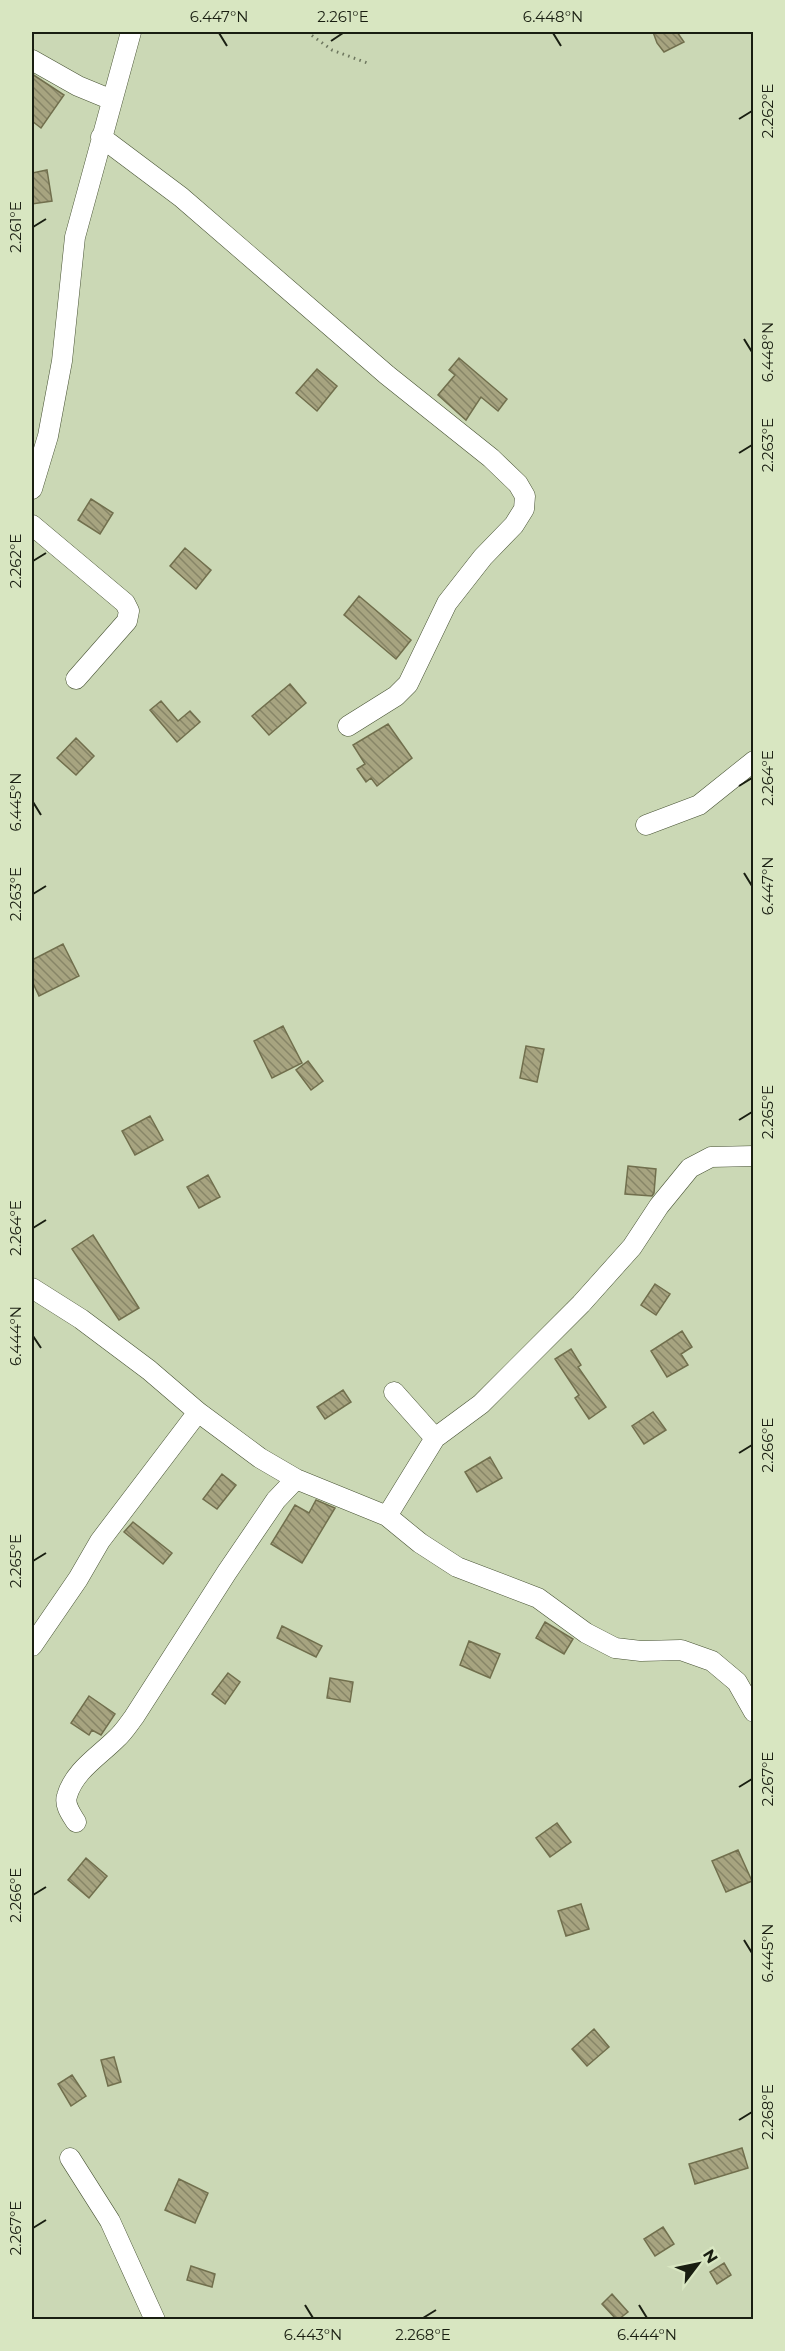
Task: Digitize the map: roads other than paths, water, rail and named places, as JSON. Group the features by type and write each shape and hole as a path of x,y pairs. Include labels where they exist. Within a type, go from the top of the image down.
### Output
{"street":[{"path":"32,489 48,436 62,362 75,237 131,32"},
{"path":"32,60 78,86 112,100"},
{"path":"101,137 181,197 378,368 491,458 518,484 525,496 525,509 514,525 483,557 447,603 408,684 396,696 348,726"},
{"path":"32,525 124,603 129,611 127,621 76,679"},
{"path":"646,825 699,805 753,761"},
{"path":"387,1516 435,1438 481,1404 551,1336 632,1247 659,1206 690,1168 711,1157 753,1156"},
{"path":"32,1288 90,1325 149,1370 198,1412 260,1458 296,1479 387,1516 420,1543 457,1567 538,1599 586,1633 615,1648 641,1652 681,1650 712,1661 737,1682 753,1712"},
{"path":"394,1392 435,1438"},
{"path":"32,1646 113,1523 198,1412"},
{"path":"76,1822 68,1811 66,1797 74,1782 85,1767 117,1738 134,1717 276,1500 296,1479"},
{"path":"70,2158 110,2221 155,2319"}]}
